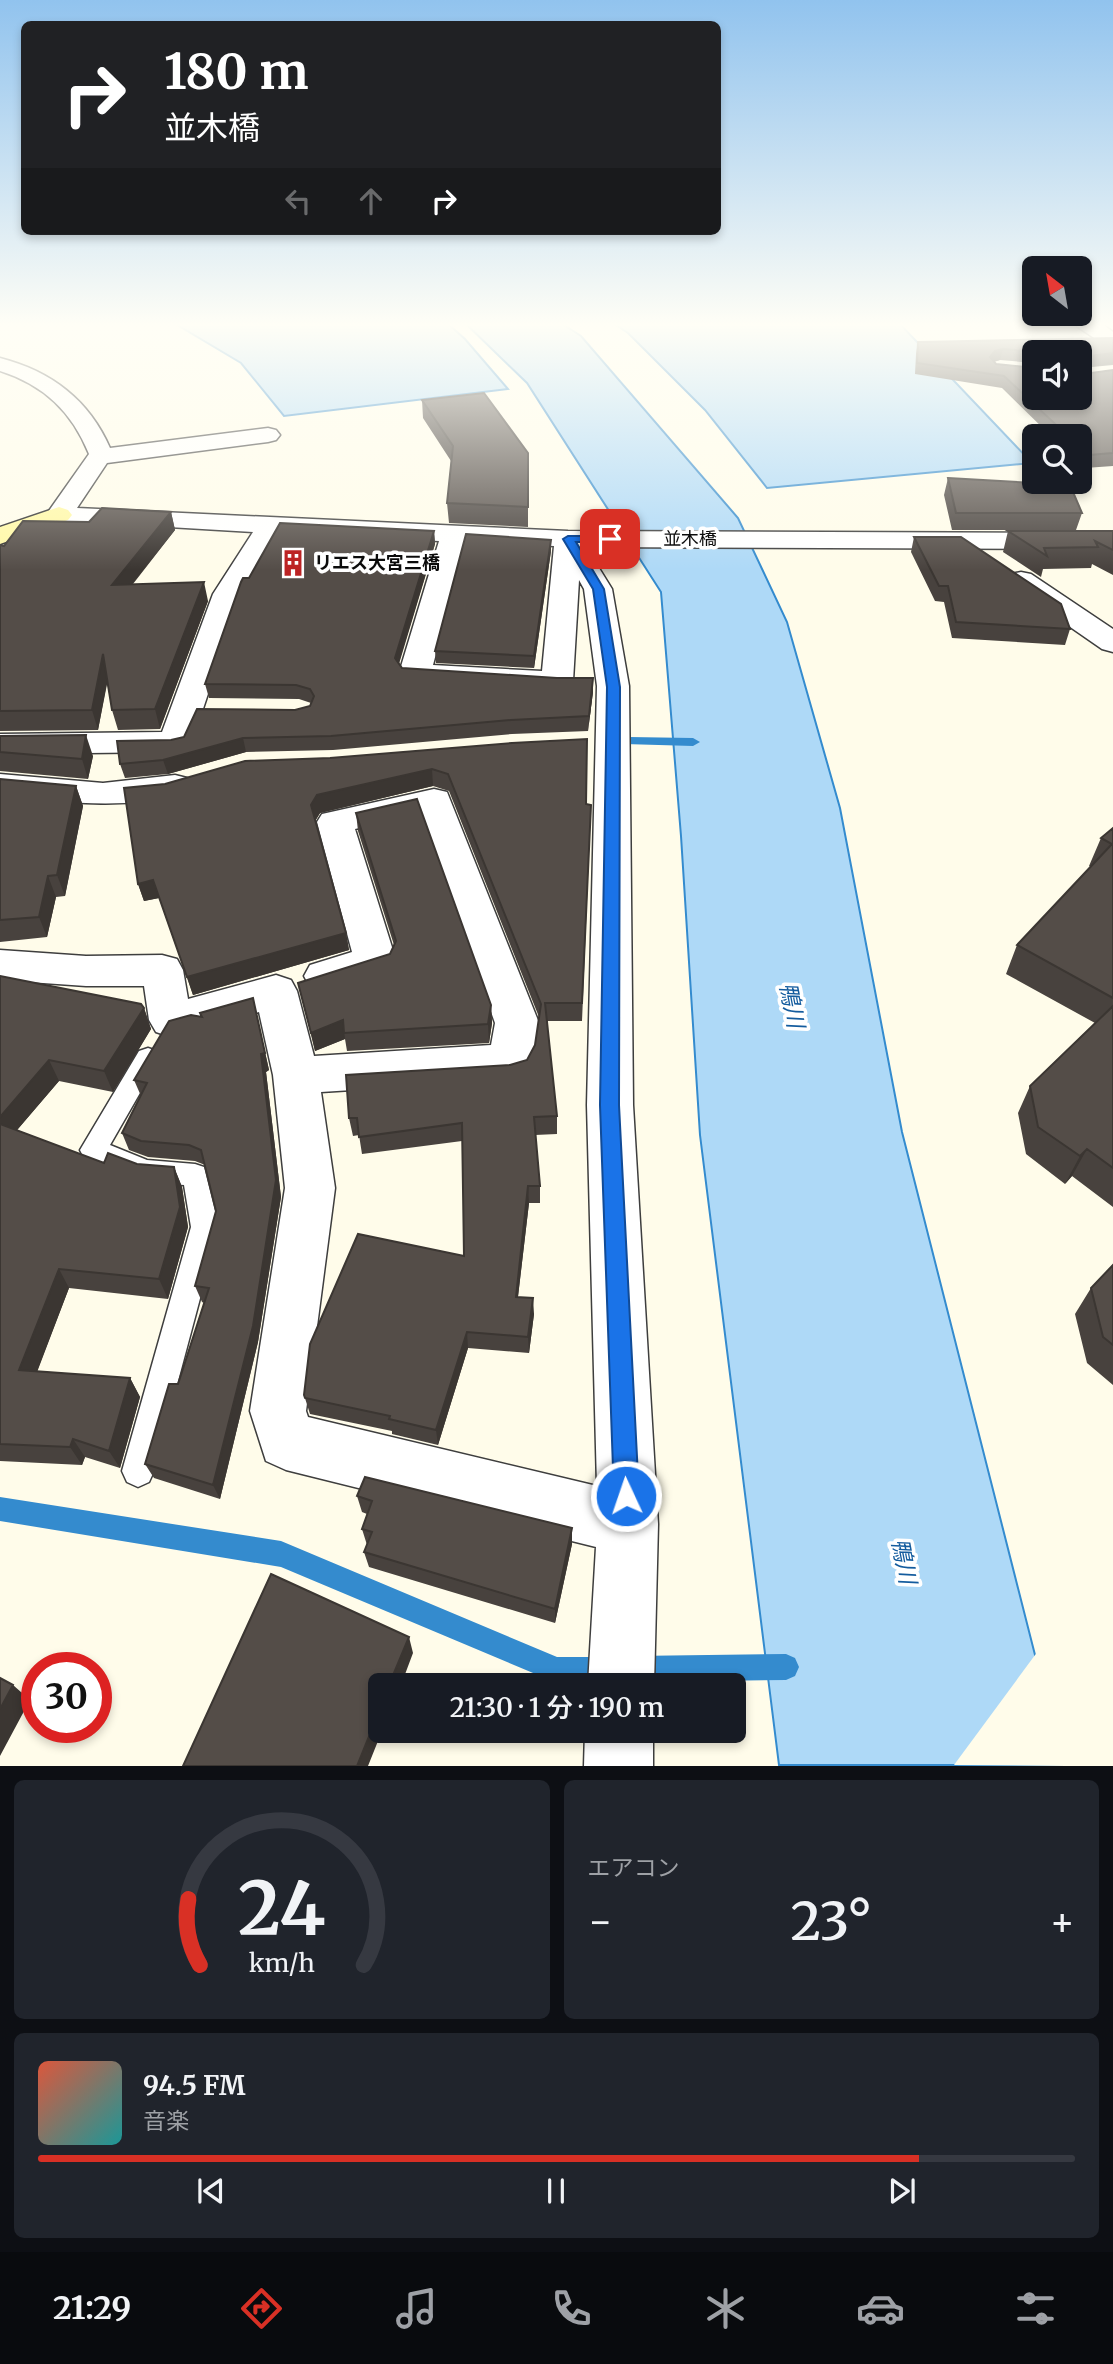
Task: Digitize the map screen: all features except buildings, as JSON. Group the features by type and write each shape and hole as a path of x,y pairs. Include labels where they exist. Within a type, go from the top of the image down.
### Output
{"main road":[{"path":"0,508 60,515"},
{"path":"0,536 60,515"}],"street":[{"path":"60,515 101,454 90,426 73,405"},
{"path":"99,457 268,435"},
{"name":"並木橋","path":"60,515 576,539 1113,541"},
{"path":"0,744 175,742 227,594 271,525"},
{"path":"454,534 415,674 557,681 576,539"},
{"path":"576,539 598,589 614,687 594,743 628,1524 622,1673"},
{"path":"962,539 1113,643"},
{"path":"185,711 223,711"},
{"path":"0,785 103,794 169,788 208,777"},
{"path":"0,965 86,971 162,970 170,1020 375,960 335,822 427,783 517,1023 511,1062 296,1075"},
{"path":"276,991 296,1075 310,1188 278,1411 286,1441 628,1524"},
{"path":"618,1766 619,1743"}],"lane":[{"path":"138,1471 205,1227 195,1175 146,1171 93,1150 170,1020"}],"water":[{"path":"275,405 372,405 284,416"},
{"name":"鴨川","path":"541,405 641,405 738,518 787,622 840,808 902,1132 1063,1765 779,1765 700,1135 681,836 661,592"},
{"path":"700,405 977,405 1022,452 1022,464 767,488"}],"pier":[{"path":"1038,1651 1067,1766 954,1765"}],"waterway":[{"path":"629,741 693,742"},
{"path":"0,1509 281,1554 557,1670 607,1670"},
{"path":"633,1669 786,1667"}],"place":[{"name":"リエス大宮三橋","path":"293,563"}],"route":[{"path":"610,539 568,539 598,589 614,687 610,1105 626,1496"}]}
